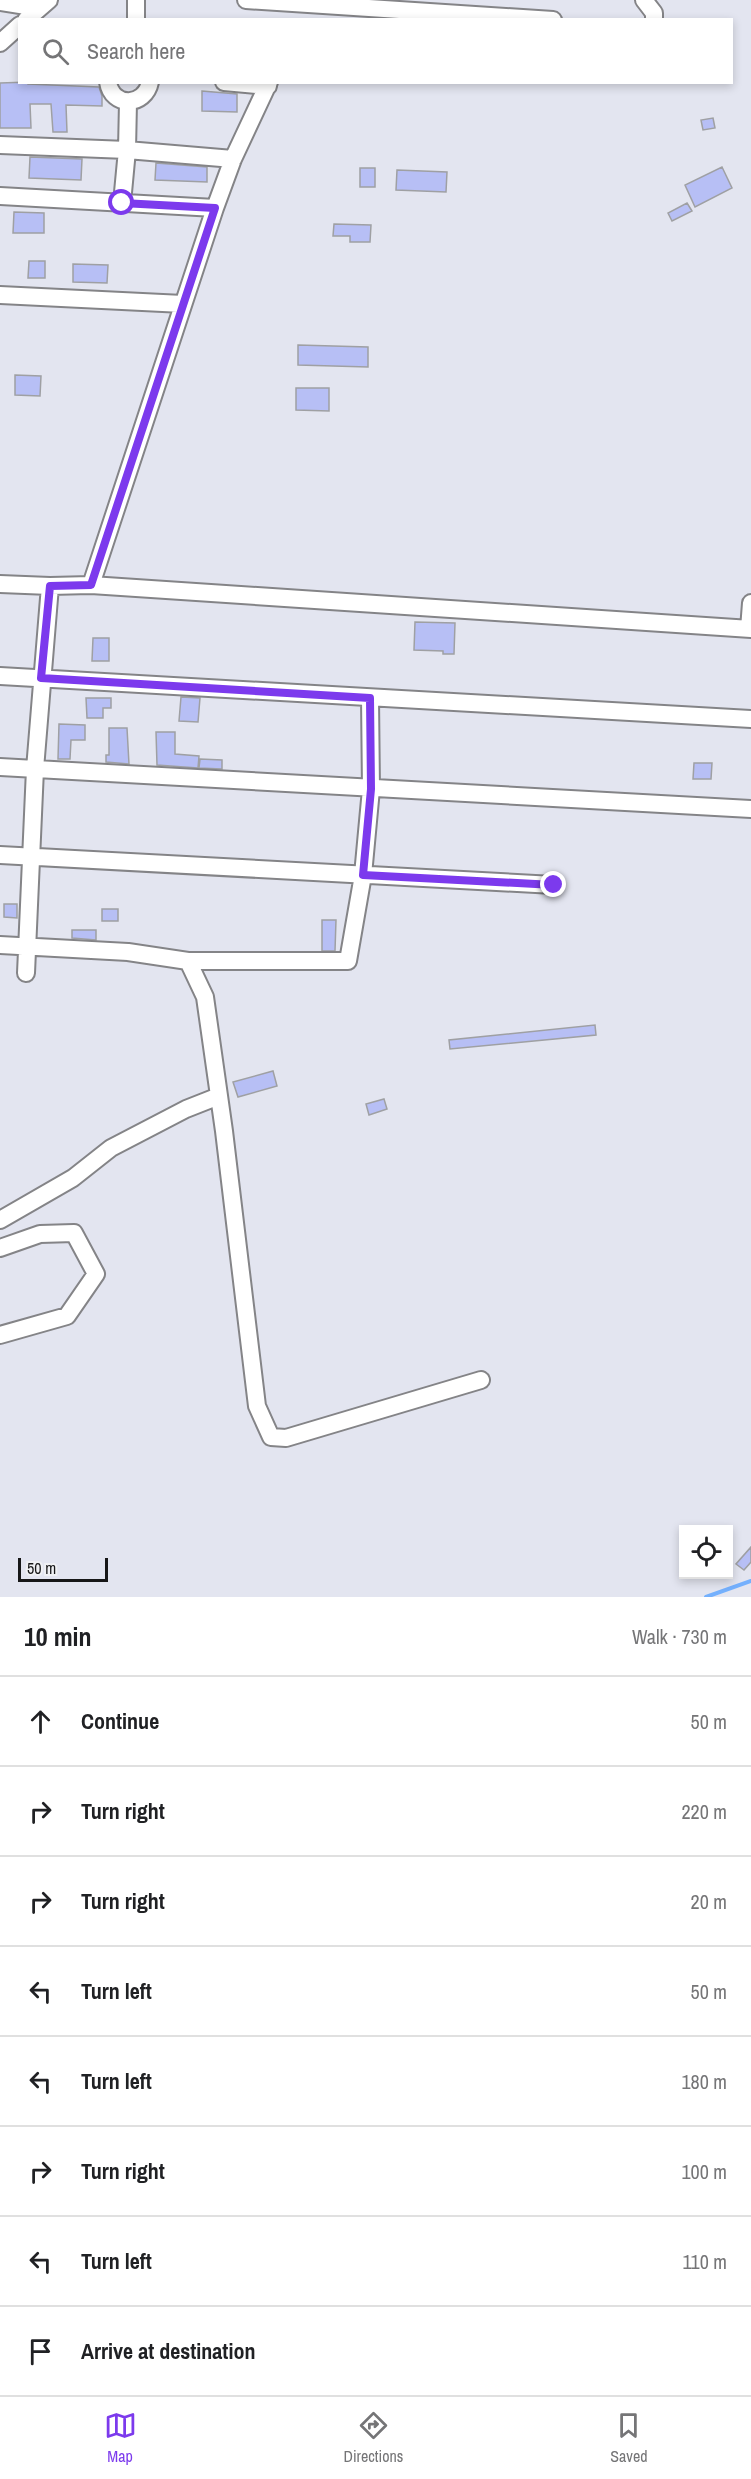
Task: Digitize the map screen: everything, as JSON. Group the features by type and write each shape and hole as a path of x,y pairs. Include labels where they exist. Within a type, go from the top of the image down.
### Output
{"street":[{"path":"136,0 136,18"},
{"path":"246,0 289,12 487,18"},
{"path":"644,0 654,13 654,18"},
{"path":"0,2 44,4"},
{"path":"28,18 44,4"},
{"path":"0,43 18,27"},
{"path":"109,84 111,93 116,98 128,102 141,98 149,84"},
{"path":"91,585 215,208 233,159 269,84"},
{"path":"122,203 127,150 128,102"},
{"path":"0,145 127,150 233,159"},
{"path":"0,196 215,208"},
{"path":"0,295 183,304"},
{"path":"0,584 91,585 750,629 751,603"},
{"path":"26,973 35,769 50,586"},
{"path":"0,676 751,719"},
{"path":"0,945 128,952 188,961 348,961 363,875 371,789 370,698"},
{"path":"0,767 751,809"},
{"path":"0,855 554,885"},
{"path":"188,961 205,996 257,1406 271,1437 286,1438 481,1380"},
{"path":"0,1220 73,1178 111,1148 186,1109 219,1096"},
{"path":"0,1248 40,1234 74,1233 96,1274 67,1316 0,1335"}],"shaded area":[{"path":"0,0 751,0 751,1597 0,1597"}],"building":[{"path":"0,83 99,87 102,106 66,105 67,132 53,132 51,104 30,104 31,128 0,128"},
{"path":"202,91 237,94 237,112 202,111"},
{"path":"713,118 715,128 703,130 701,120"},
{"path":"30,157 82,159 81,180 29,178"},
{"path":"156,163 207,167 207,182 155,180"},
{"path":"722,167 732,188 695,207 685,185"},
{"path":"360,168 375,168 375,187 360,187"},
{"path":"397,170 447,172 446,192 396,190"},
{"path":"687,203 692,211 672,221 668,213"},
{"path":"14,212 44,213 44,233 13,233"},
{"path":"334,224 371,225 370,242 350,242 350,236 333,236"},
{"path":"29,261 45,261 45,278 28,278"},
{"path":"73,264 108,265 107,283 73,282"},
{"path":"298,345 368,347 368,367 298,365"},
{"path":"15,375 41,376 40,396 15,395"},
{"path":"296,388 329,388 329,411 296,410"},
{"path":"415,622 455,623 454,654 443,654 443,651 414,650"},
{"path":"93,638 109,638 109,661 92,661"},
{"path":"181,697 200,698 198,722 179,721"},
{"path":"86,698 111,698 111,708 103,708 103,718 87,718"},
{"path":"59,724 85,725 85,740 71,740 70,759 58,759"},
{"path":"109,728 127,728 129,764 106,762 106,755 109,755"},
{"path":"156,732 175,732 175,754 199,756 198,768 157,765"},
{"path":"200,759 222,760 222,769 199,768"},
{"path":"694,763 712,763 711,779 693,779"},
{"path":"4,904 17,904 17,918 4,917"},
{"path":"102,909 118,909 118,921 102,921"},
{"path":"322,920 336,920 335,951 322,951"},
{"path":"72,930 96,930 96,940 72,938"},
{"path":"595,1025 596,1035 450,1049 449,1040"},
{"path":"273,1071 277,1086 238,1097 233,1082"},
{"path":"384,1099 387,1109 369,1115 366,1104"},
{"path":"751,1547 751,1562 744,1570 736,1564"}],"waterway":[{"path":"706,1597 751,1581"}],"route":[{"path":"122,203 215,208 91,585 50,586 41,678 370,698 371,789 363,875 554,885"}]}
